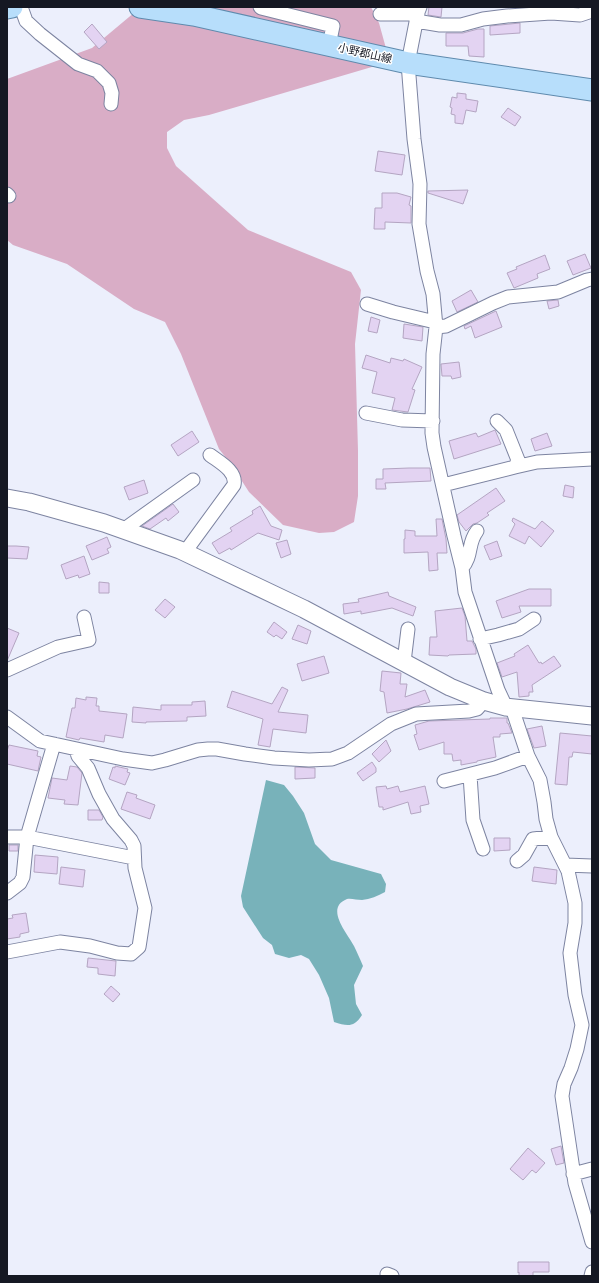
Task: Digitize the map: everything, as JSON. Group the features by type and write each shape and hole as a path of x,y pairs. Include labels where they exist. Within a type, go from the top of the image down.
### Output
{"main road":[{"path":"7,8 12,7"},
{"name":"小野郡山線","path":"140,7 194,15 408,63 592,90"}],"street":[{"path":"21,7 26,22 78,64 97,71 109,83 112,93 111,104"},
{"path":"260,7 333,26 329,45"},
{"path":"380,14 418,14 440,25 461,25 483,19 507,16 551,13 580,15 592,11"},
{"path":"418,14 408,63 414,139 420,184 420,224 427,271 433,294 436,324 433,354 432,421 434,447 462,568 465,592 498,690 509,708 528,756 540,780 546,819 551,837 568,871 576,903 575,923 570,953 575,995 587,1026 564,1084 562,1096 573,1174 592,1242"},
{"path":"368,304 446,326 508,297 558,292 592,279"},
{"path":"366,413 402,420 432,421"},
{"path":"497,421 506,430 518,460 514,467"},
{"path":"185,552 234,485 234,476 210,454"},
{"path":"443,485 537,462 592,459"},
{"path":"123,530 193,480"},
{"path":"7,498 28,502 123,530 185,552 304,609 450,687 484,701 509,708 592,716"},
{"path":"462,568 468,561 472,538 477,531"},
{"path":"7,670 58,648 89,640 84,617"},
{"path":"480,639 519,630 534,619"},
{"path":"404,662 408,629"},
{"path":"7,717 40,741 123,759 152,763 198,750 217,749 274,758 309,760 332,759 348,753 391,724 403,718 416,714 469,711 477,709 484,701"},
{"path":"7,893 20,883 23,877 27,837 54,744"},
{"path":"7,952 60,942 90,946 117,953 131,954 140,948 145,908 134,858 134,846 131,840 112,819 88,768 78,756 76,750"},
{"path":"444,781 495,768 528,756"},
{"path":"470,775 473,820 483,849"},
{"path":"7,837 27,837 134,858"},
{"path":"517,861 524,855 533,839 551,837"},
{"path":"565,865 592,866"},
{"path":"573,1174 592,1169"},
{"path":"591,1276 592,1272"}],"shaded area":[{"path":"141,7 371,7 379,23 387,52 382,64 209,115 184,120 167,132 167,148 176,166 248,230 351,272 361,290 355,344 358,496 354,522 334,532 319,533 283,525 249,492 231,464 219,449 181,354 165,322 134,309 67,264 13,245 7,240 7,79 92,48"}],"water":[{"path":"266,780 284,785 293,796 304,813 315,844 331,860 381,874 386,884 385,892 365,900 347,899 340,903 338,908 338,915 343,928 354,946 363,966 354,985 356,1004 362,1015 353,1024 346,1025 334,1022 329,998 319,975 309,959 301,955 289,958 275,954 272,945 263,938 243,907 241,896"}],"building":[{"path":"429,7 442,7 441,17 428,15"},
{"path":"520,23 520,33 490,35 490,26"},
{"path":"92,24 107,42 99,49 84,32"},
{"path":"484,29 484,57 469,56 468,46 446,46 446,33 463,33"},
{"path":"457,93 466,94 466,99 478,101 476,112 466,110 463,124 455,123 455,115 451,114 452,108 450,107 452,97 457,98"},
{"path":"508,108 521,117 515,126 501,117"},
{"path":"378,151 405,155 402,175 375,171"},
{"path":"468,190 463,204 428,193 428,191"},
{"path":"382,193 397,193 411,197 409,205 411,206 411,223 385,222 385,229 374,229 375,208 382,208"},
{"path":"585,254 591,268 573,275 567,261"},
{"path":"545,255 550,269 537,274 538,278 514,288 507,273 517,269 516,267"},
{"path":"471,290 478,302 457,312 452,301"},
{"path":"558,300 559,306 549,309 547,301"},
{"path":"496,311 502,327 475,338 471,326 465,329 464,326"},
{"path":"371,317 380,320 377,333 368,331"},
{"path":"404,324 423,327 422,341 403,338"},
{"path":"366,355 390,363 391,358 403,361 404,359 422,367 412,389 415,390 408,412 392,410 395,398 372,393 377,372 362,368"},
{"path":"459,362 461,377 452,379 451,376 442,376 441,364"},
{"path":"495,430 501,444 454,459 449,441 476,433 478,437"},
{"path":"192,431 199,442 178,456 171,445"},
{"path":"547,433 552,446 535,451 531,439"},
{"path":"430,468 431,481 385,483 386,489 376,489 376,479 383,479 383,469"},
{"path":"144,480 148,493 129,500 124,487"},
{"path":"565,485 574,487 573,498 563,496"},
{"path":"496,488 505,501 487,513 489,515 473,524 466,531 459,522 457,515"},
{"path":"173,504 179,512 168,521 166,518 150,529 142,526"},
{"path":"260,506 271,526 282,530 279,540 258,533 231,550 230,548 219,554 212,543 232,531 230,528 253,514 252,511"},
{"path":"513,518 535,529 542,521 554,531 541,547 529,536 525,544 509,536 515,524 512,521"},
{"path":"436,519 442,519 447,553 437,553 438,570 429,571 428,552 404,553 405,530 415,531 415,536 437,536"},
{"path":"107,537 111,547 107,549 109,553 92,560 86,546"},
{"path":"287,540 291,554 281,558 276,543"},
{"path":"497,541 502,556 490,560 484,546"},
{"path":"7,546 29,547 27,559 7,558"},
{"path":"84,556 90,574 79,578 78,575 66,579 61,565"},
{"path":"99,582 109,583 109,593 99,593"},
{"path":"529,589 551,589 551,606 519,606 521,612 502,618 496,601"},
{"path":"388,592 389,596 416,607 413,616 392,608 361,614 361,611 344,614 343,604 359,602 358,599"},
{"path":"165,599 175,607 165,618 155,610"},
{"path":"462,608 465,616 467,641 472,641 476,649 476,654 448,656 429,655 430,637 437,637 435,611"},
{"path":"274,622 287,632 282,639 276,635 274,637 267,632"},
{"path":"298,625 311,631 307,644 292,639"},
{"path":"7,628 19,633 7,661"},
{"path":"528,645 539,663 541,662 542,664 554,656 561,666 532,685 533,692 529,692 529,696 519,697 517,672 502,677 497,663 515,656 514,654"},
{"path":"324,656 329,673 302,681 297,664"},
{"path":"382,671 401,673 400,684 407,684 405,697 425,690 430,702 387,713 384,692 380,691"},
{"path":"282,687 288,690 278,712 308,715 306,733 273,729 270,747 258,745 263,719 227,707 232,691 272,704"},
{"path":"86,697 97,698 96,706 99,706 99,711 127,714 123,738 105,735 104,742 80,738 79,740 66,737 72,708 75,708 76,698 86,700"},
{"path":"205,701 206,716 187,717 187,721 146,723 132,722 133,707 161,710 161,705 192,705 192,702"},
{"path":"507,718 507,723 512,733 500,734 500,737 493,737 496,757 477,762 461,765 461,760 453,761 452,754 444,754 444,742 419,750 414,735 417,734 415,725 429,721"},
{"path":"542,726 546,746 534,748 527,729"},
{"path":"560,733 592,736 592,754 573,752 572,757 569,757 567,785 555,784"},
{"path":"386,740 391,751 379,762 372,754"},
{"path":"9,745 38,751 37,756 41,757 38,771 7,764 7,751"},
{"path":"372,762 376,768 376,772 363,781 357,773"},
{"path":"70,766 77,767 82,773 78,805 64,804 65,800 48,798 52,778 67,780"},
{"path":"115,766 128,769 127,772 130,773 125,785 109,779 113,767 115,768"},
{"path":"295,767 315,768 315,778 295,779"},
{"path":"386,786 387,789 398,786 400,792 425,786 429,804 420,806 421,812 411,814 408,802 383,810 383,807 379,807 376,787"},
{"path":"127,792 137,795 136,798 155,805 150,819 121,809"},
{"path":"88,810 99,810 103,817 102,820 88,820"},
{"path":"494,838 510,838 510,850 494,851"},
{"path":"9,845 18,845 18,851 9,851"},
{"path":"35,855 58,857 57,874 34,872"},
{"path":"61,867 85,870 83,887 59,884"},
{"path":"534,867 557,870 556,884 532,881"},
{"path":"26,913 29,932 20,934 20,937 7,939 7,919 13,918 12,915"},
{"path":"88,958 116,961 115,976 98,974 98,968 87,967"},
{"path":"111,986 120,994 113,1002 104,994"},
{"path":"561,1146 564,1163 556,1165 551,1149"},
{"path":"528,1148 545,1163 536,1173 532,1170 523,1180 510,1169"},
{"path":"518,1262 549,1262 549,1272 533,1272 533,1276 519,1276"}]}
